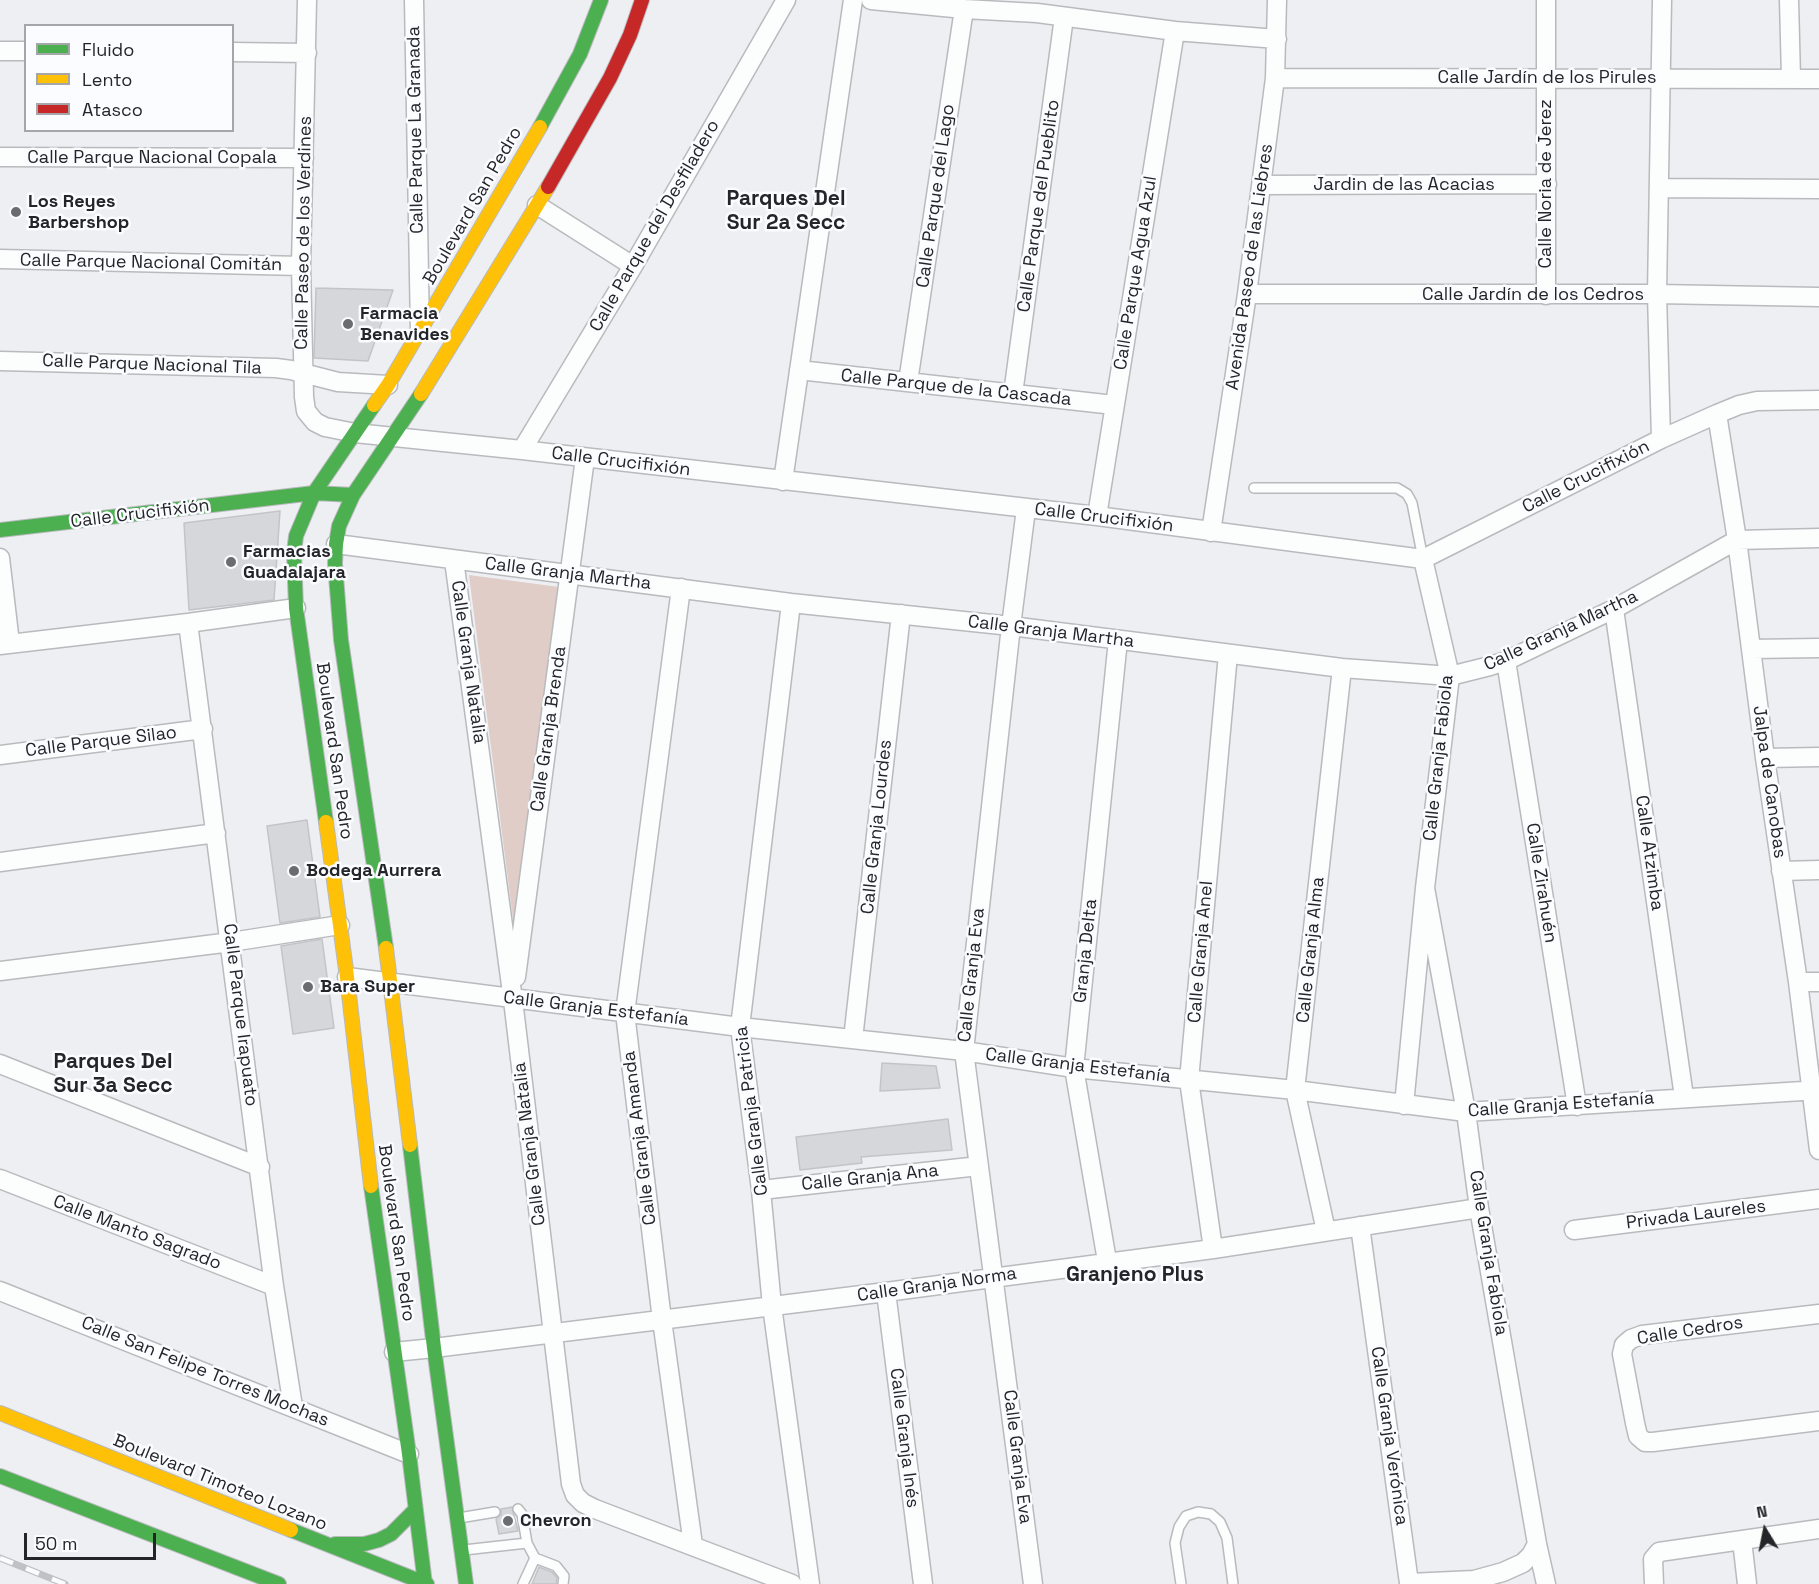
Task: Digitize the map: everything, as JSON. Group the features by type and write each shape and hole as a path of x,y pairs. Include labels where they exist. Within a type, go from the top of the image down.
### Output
{"street":[{"name":"Calle Paseo de los Verdines","path":"307,0 301,266 306,411 315,422 325,427 355,433"},
{"name":"Calle Parque La Granada","path":"414,0 420,333"},
{"name":"Boulevard San Pedro","path":"426,1584 374,1216 347,977 296,608 294,552 303,518 314,493 388,385 550,110 580,54 601,0"},
{"path":"633,266 537,206 610,78 630,35 642,0"},
{"name":"Calle Parque del Desfiladero","path":"522,450 633,266 786,0"},
{"path":"783,481 853,0"},
{"path":"871,0 912,2 964,9 1038,7 1064,17 1175,31 1277,39"},
{"name":"Avenida Paseo de las Liebres","path":"1211,532 1262,185 1275,78 1277,0"},
{"name":"Calle Noria de Jerez","path":"1546,0 1546,295"},
{"path":"1661,439 1657,294 1662,0"},
{"path":"1789,0 1791,78"},
{"name":"Calle Parque del Lago","path":"908,382 964,9"},
{"name":"Calle Parque del Pueblito","path":"1013,394 1064,17"},
{"name":"Calle Parque Agua Azul","path":"1097,516 1175,31"},
{"path":"0,51 24,51"},
{"path":"234,52 307,53"},
{"name":"Calle Jardín de los Pirules","path":"1275,78 1819,79"},
{"name":"Calle Parque Nacional Copala","path":"0,157 304,158"},
{"name":"Jardin de las Acacias","path":"1262,185 1547,184"},
{"path":"1660,188 1819,189"},
{"name":"Boulevard San Pedro","path":"466,1584 434,1348 391,982 341,640 335,563 339,525 352,495 419,397 537,206"},
{"name":"Calle Parque Nacional Comitán","path":"0,259 301,266"},
{"name":"Calle Jardín de los Cedros","path":"1246,294 1657,294 1819,297"},
{"name":"Calle Parque Nacional Tila","path":"0,361 276,368 338,382 388,385"},
{"name":"Calle Parque de la Cascada","path":"799,370 1114,405"},
{"name":"Calle Crucifixión","path":"355,433 1097,516 1424,559 1661,439 1739,405 1757,401 1819,400"},
{"name":"Jalpa de Canobas","path":"1717,414 1737,540 1781,871 1816,1090 1819,1150"},
{"name":"Calle Granja Brenda","path":"513,1000 585,458"},
{"name":"Calle Crucifixión","path":"0,530 314,493 352,495"},
{"name":"Calle Granja Eva","path":"1026,509 964,1051 1033,1584"},
{"path":"1737,540 1819,538"},
{"name":"Calle Granja Martha","path":"336,544 791,603 1011,626 1342,668 1450,676 1506,661 1614,609 1737,540"},
{"path":"0,558 5,644 296,608"},
{"name":"Calle Granja Fabiola","path":"1404,1105 1425,888 1450,676 1424,559"},
{"name":"Calle Granja Natalia","path":"454,560 513,1000 551,1333 571,1484 575,1495 583,1503 595,1509 792,1584"},
{"name":"Calle Granja Amanda","path":"681,588 625,1013 662,1320 693,1545"},
{"name":"Calle Granja Patricia","path":"791,603 740,1027 761,1191 772,1306 810,1584"},
{"name":"Calle Atzimba","path":"1614,609 1684,1097"},
{"name":"Calle Granja Lourdes","path":"853,1039 901,614"},
{"name":"Calle Parque Irapuato","path":"188,623 274,1286 292,1407"},
{"name":"Granja Delta","path":"1107,1261 1074,1068 1118,640"},
{"path":"1751,649 1819,648"},
{"name":"Calle Granja Anel","path":"1213,1249 1189,1080 1228,654"},
{"name":"Calle Zirahuén","path":"1506,661 1577,1106"},
{"name":"Calle Granja Alma","path":"1326,1231 1295,1090 1342,668"},
{"name":"Calle Parque Silao","path":"0,755 203,729"},
{"path":"1765,758 1819,757"},
{"path":"0,862 216,833"},
{"path":"1781,871 1819,870"},
{"name":"Calle Granja Fabiola","path":"1425,888 1466,1112 1479,1208 1537,1544 1546,1584"},
{"path":"0,971 231,942 340,925"},
{"name":"Calle Granja Estefanía","path":"347,977 513,1000 964,1051 1074,1068 1295,1090 1466,1112 1816,1090"},
{"path":"1798,982 1819,982"},
{"path":"0,1064 260,1167"},
{"name":"Calle Granja Ana","path":"761,1191 978,1166"},
{"name":"Calle Manto Sagrado","path":"0,1179 274,1286"},
{"name":"Privada Laureles","path":"1574,1230 1819,1199"},
{"name":"Calle Granja Norma","path":"394,1352 886,1292 1107,1261 1213,1249 1479,1208"},
{"name":"Calle Granja Verónica","path":"1360,1226 1409,1584 1474,1582"},
{"name":"Calle San Felipe Torres Mochas","path":"0,1291 409,1454"},
{"name":"Calle Granja Inés","path":"886,1292 923,1584"},
{"name":"Calle Cedros","path":"1819,1314 1642,1335 1631,1339 1624,1345 1622,1354 1638,1437 1645,1442 1653,1443 1819,1421"},
{"name":"Boulevard Timoteo Lozano","path":"0,1413 426,1584"},
{"path":"0,1476 279,1584"},
{"path":"325,1544 364,1544 379,1540 392,1534 415,1510"},
{"path":"1654,1584 1653,1559 1659,1552 1819,1530"},
{"path":"1742,1540 1747,1584"},
{"path":"1474,1582 1523,1563 1537,1544"}],"lane":[{"path":"1254,488 1397,488 1407,494 1412,503 1424,559"},
{"path":"518,1509 522,1514 527,1543 535,1558 556,1566 564,1576 563,1584"},
{"path":"458,1518 495,1512"},
{"path":"1181,1584 1175,1543 1179,1527 1186,1516 1198,1512 1212,1514 1220,1522 1227,1538 1233,1584"},
{"path":"463,1550 527,1543"},
{"path":"523,1584 535,1558"}],"shaded area":[{"path":"469,575 559,587 514,927"}],"building":[{"name":"Farmacia Benavides","path":"316,288 393,290 368,361 314,358"},
{"name":"Farmacias Guadalajara","path":"280,511 274,600 189,610 184,523"},
{"name":"Bodega Aurrera","path":"307,820 320,917 280,923 267,826"},
{"name":"Bara Super","path":"322,939 334,1028 293,1034 281,946"},
{"path":"882,1063 936,1066 940,1088 880,1091"},
{"path":"948,1119 952,1150 861,1157 862,1163 800,1170 796,1137"},
{"name":"Chevron","path":"512,1507 518,1531 499,1534 496,1519 501,1515 501,1509"},
{"name":"Chevron","path":"539,1567 552,1572 557,1578 556,1584 532,1584"}],"railway":[{"path":"0,1558 65,1584"}],"traffic: fast":[{"path":"540,127 580,54 601,0"},
{"path":"386,948 341,640 335,563 336,544 339,526 353,495 421,394"},
{"path":"326,822 296,608 294,553 296,536 314,493 374,405"},
{"path":"0,530 314,493 353,495"},
{"path":"410,1145 434,1348 466,1584"},
{"path":"371,1186 425,1584"},
{"path":"0,1476 279,1584"},
{"path":"335,1544 364,1544 379,1540 391,1534 415,1510"},
{"path":"291,1530 427,1584"}],"traffic: slow":[{"path":"374,405 540,127"},
{"path":"421,394 548,187"},
{"path":"326,822 347,977 371,1186"},
{"path":"386,948 410,1145"},
{"path":"0,1413 291,1530"}],"traffic: jam":[{"path":"548,187 610,78 630,35 642,0"}],"place":[{"name":"Los Reyes Barbershop","path":"16,212"},
{"name":"Farmacia Benavides","path":"348,324"},
{"name":"Farmacias Guadalajara","path":"231,562"},
{"name":"Bodega Aurrera","path":"294,871"},
{"name":"Bara Super","path":"308,987"},
{"name":"Chevron","path":"508,1521"}],"district":[{"name":"Parques Del Sur 2a Secc","path":"786,211"},
{"name":"Parques Del Sur 3a Secc","path":"113,1074"},
{"name":"Granjeno Plus","path":"1135,1275"}]}
